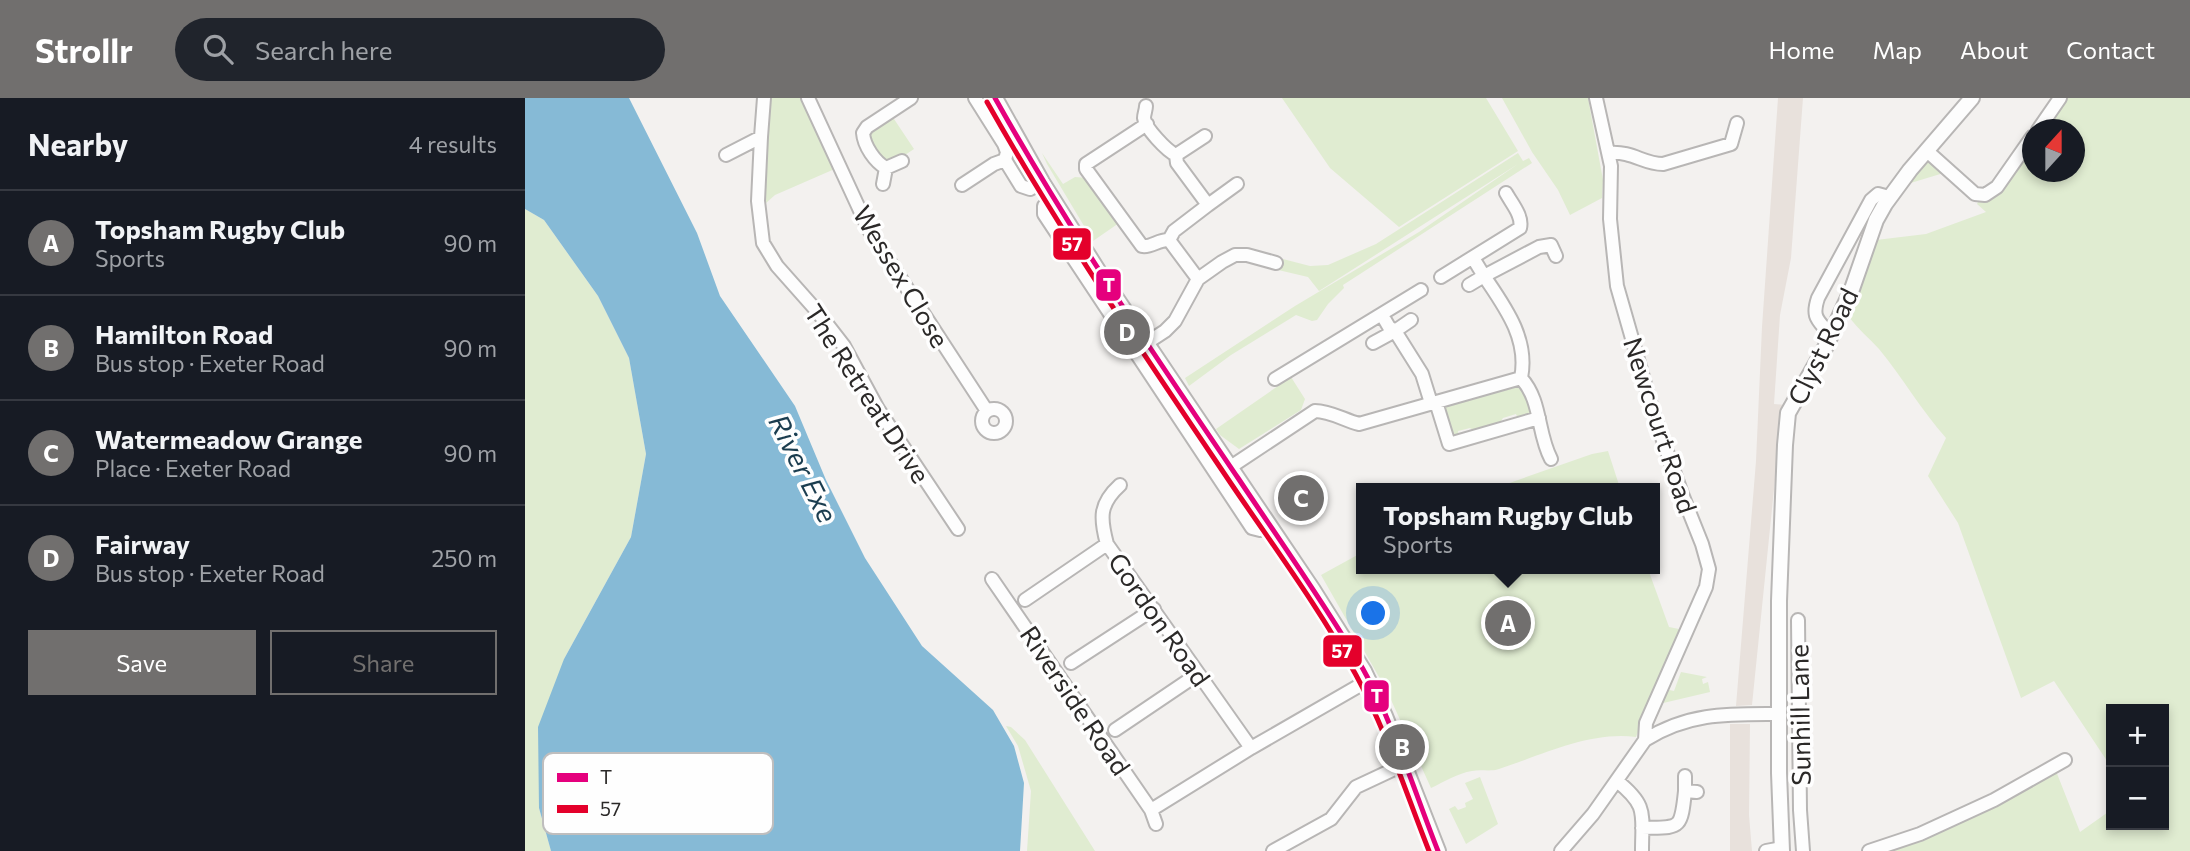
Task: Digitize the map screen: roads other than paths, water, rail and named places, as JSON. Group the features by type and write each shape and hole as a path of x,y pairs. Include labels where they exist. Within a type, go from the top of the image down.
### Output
{"street":[{"name":"The Retreat Drive","path":"764,98 758,201 763,243 777,266 844,346 878,409 958,529"},
{"name":"Wessex Close","path":"808,98 869,230 987,411 983,417 984,428 1004,437"},
{"path":"886,168 878,163 863,140 863,133 867,127 911,98"},
{"path":"975,98 1004,144 1007,152 1005,160 1023,187 1030,189 1042,182"},
{"path":"995,98 1042,182 1145,344 1313,590 1369,680 1438,851"},
{"name":"Newcourt Road","path":"1597,98 1609,153 1611,243 1617,286 1653,412 1709,569 1706,587 1646,723 1646,740"},
{"path":"2046,119 2060,98"},
{"name":"Clyst Road","path":"1782,849 1779,601 1786,428 1792,404 1831,336 1852,289 1876,220 1889,197 1966,100"},
{"path":"1146,106 1144,118 1147,124 1167,151 1176,155"},
{"path":"1609,153 1627,153 1655,164 1663,164 1729,145 1737,123"},
{"path":"1147,124 1086,164 1086,169 1142,246 1169,240"},
{"path":"1176,155 1205,136"},
{"path":"726,155 761,137"},
{"path":"1927,151 1975,194 1985,195 1997,187 2022,151"},
{"path":"1176,155 1177,163 1207,205"},
{"path":"962,185 1005,160"},
{"path":"886,168 902,161"},
{"path":"883,184 886,168"},
{"path":"1169,240 1174,231 1237,184"},
{"path":"1441,278 1516,232 1521,222 1506,193"},
{"path":"1831,336 1815,316 1818,298 1871,200 1878,194 1889,197"},
{"path":"1053,199 1044,206 1044,214 1189,434 1252,528 1260,530 1270,526"},
{"path":"1496,226 1504,239"},
{"path":"1169,240 1198,279"},
{"path":"1469,285 1539,247 1551,245 1556,256"},
{"path":"1145,344 1175,321 1198,279 1222,262 1235,256 1247,255 1276,263"},
{"path":"1473,258 1512,320 1521,342 1521,378 1534,398 1551,458"},
{"path":"1275,379 1421,290"},
{"path":"1381,315 1395,331 1422,374 1449,444 1539,418"},
{"path":"1373,343 1411,320"},
{"path":"1285,355 1293,368"},
{"path":"1230,468 1315,411 1324,411 1359,424 1521,378"},
{"name":"Gordon Road","path":"1120,485 1106,499 1103,508 1107,544 1251,748"},
{"path":"1025,600 1107,544"},
{"name":"Riverside Road","path":"992,579 1151,810 1156,824"},
{"path":"1071,663 1154,609"},
{"name":"Sunhill Lane","path":"1798,620 1800,810 1803,851"},
{"path":"1115,730 1198,674"},
{"path":"1151,810 1369,680"},
{"path":"1561,851 1579,832 1646,740 1685,721 1712,715 1779,715"},
{"path":"1869,851 1920,834 1994,800 2065,760"},
{"path":"1273,851 1331,819 1356,787 1405,764"},
{"path":"1642,828 1673,827 1678,824 1691,792 1685,776"},
{"path":"1617,780 1638,800 1642,851"},
{"path":"1766,851 1782,849"}],"water":[{"name":"River Exe","path":"525,98 629,98 697,233 720,296 795,406 826,480 865,558 922,646 993,710 1014,746 1024,783 1020,851 551,851 546,834 773,834 773,753 543,753 543,822 539,808 538,727 564,659 631,537 646,454 629,358 598,296 544,220 525,209"}],"place":[{"name":"Fairway","path":"1127,332"},
{"name":"Watermeadow Grange","path":"1301,498"},
{"name":"Topsham Rugby Club","path":"1508,623"},
{"name":"Hamilton Road","path":"1402,747"}]}
